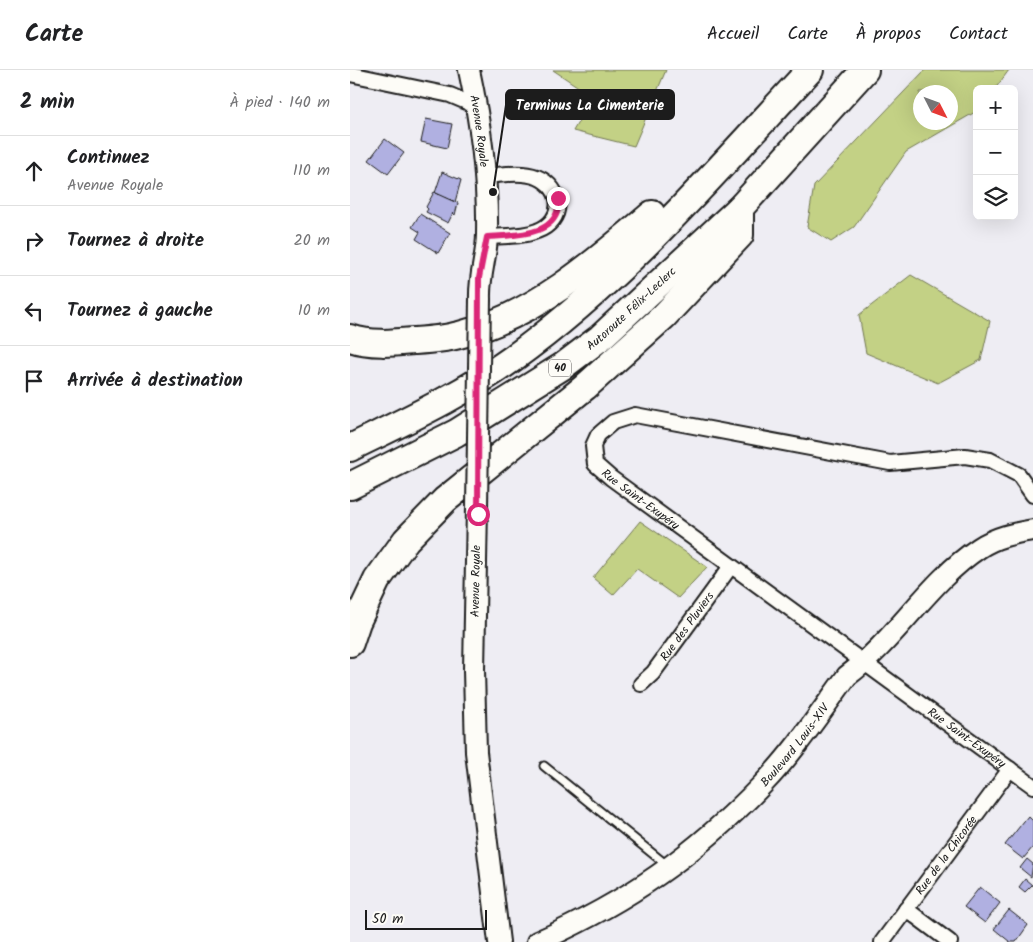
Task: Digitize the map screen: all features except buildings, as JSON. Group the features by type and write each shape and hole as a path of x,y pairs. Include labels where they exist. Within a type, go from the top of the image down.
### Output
{"highway":[{"path":"350,448 426,410 511,360 586,300 688,202 810,70"},
{"name":"Autoroute Félix-Leclerc","path":"350,486 456,434 563,366 600,338 661,284 740,208 865,70"},
{"path":"350,338 366,343 431,340 459,335 500,321 535,304 577,275 656,211 688,202"},
{"path":"350,643 357,622 377,580 406,540 445,500 584,387 664,316 740,235 740,208"}],"main road":[{"name":"Avenue Royale","path":"469,70 476,106 487,237 479,278 478,507 474,670 476,752 499,942"},
{"name":"Boulevard Louis-XIV","path":"537,942 623,900 670,868 764,784 847,676 864,664 950,572 979,547 1009,534 1033,530"}],"street":[{"path":"350,74 450,94 476,106"},
{"path":"483,176 520,174 539,178 553,189 559,203 558,212 552,221 538,231 487,237"},
{"name":"Rue Saint-Exupéry","path":"1033,495 1018,475 990,460 965,456 890,462 635,415 612,422 598,435 592,446 595,464 611,478 1033,786"},
{"name":"Rue des Pluviers","path":"641,684 653,673 731,566"},
{"name":"Rue de la Chicorée","path":"882,942 1010,769"},
{"path":"906,909 950,942"}],"lane":[{"path":"544,766 670,868"}],"green space":[{"path":"553,70 666,70 634,146 573,131 588,105 583,90"},
{"path":"925,70 1009,70 998,85 973,85 973,113 958,122 958,85 913,85 913,130 944,130 906,152 854,227 831,242 807,227 814,186"},
{"path":"911,275 990,321 981,360 938,383 866,353 859,315"},
{"path":"640,521 707,567 678,598 637,569 613,595 593,578"}],"place":[{"name":"Terminus La Cimenterie","path":"493,192"}],"route":[{"path":"478,514 479,278 487,237 526,234 538,231 548,225 556,216 558,212 558,198"}]}
